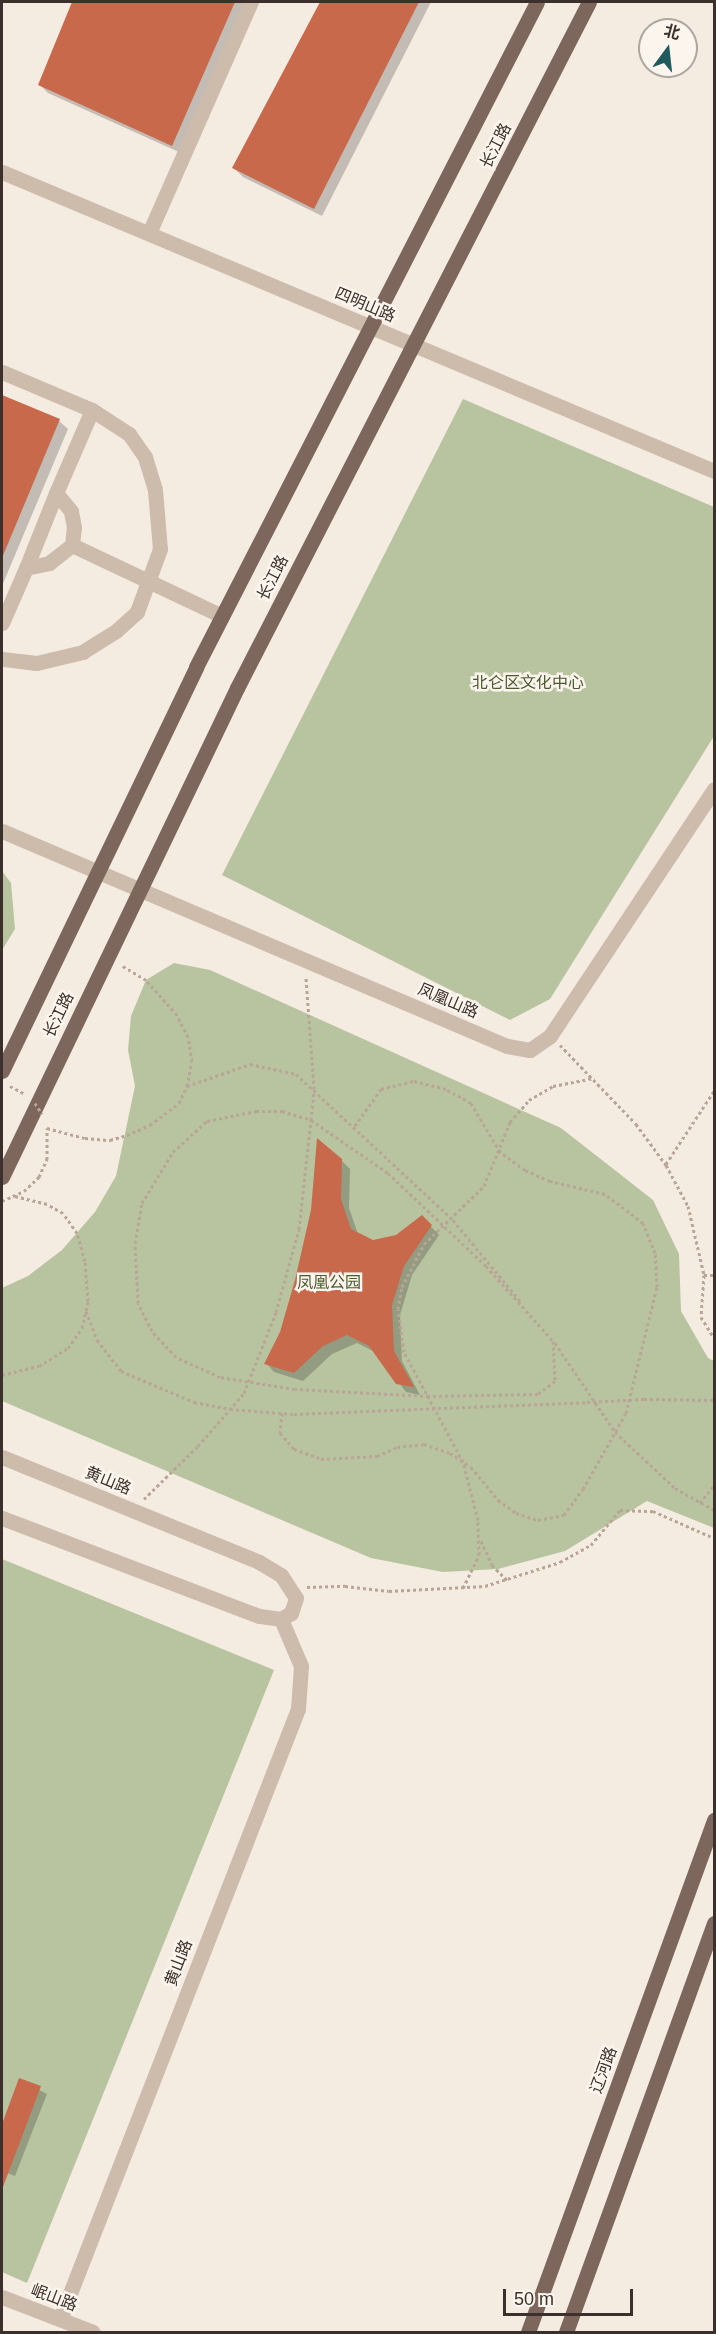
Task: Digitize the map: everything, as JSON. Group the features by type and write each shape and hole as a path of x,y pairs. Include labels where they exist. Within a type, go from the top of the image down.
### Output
{"main road":[{"name":"长江路","path":"2,1071 222,616 537,2"},
{"name":"长江路","path":"2,1177 237,688 589,2"},
{"name":"辽河路","path":"528,2332 714,1820"},
{"path":"566,2332 714,1923"}],"street":[{"path":"149,233 251,2"},
{"name":"四明山路","path":"2,172 714,471"},
{"path":"2,372 92,410 129,434 145,457 160,520 160,549 152,581 137,612 83,652 36,663 2,659"},
{"path":"2,624 92,410"},
{"path":"26,568 56,560 72,545 71,512 56,493"},
{"path":"72,545 222,616"},
{"name":"凤凰山路","path":"2,831 507,1046 531,1050 550,1036 714,789"},
{"name":"黄山路","path":"4,1456 259,1562 281,1575 290,1587"},
{"path":"2,1518 259,1616 280,1618 291,1613 296,1598 290,1587"},
{"name":"黄山路","path":"60,2319 298,1709 302,1666 280,1618"},
{"name":"岷山路","path":"2,2297 93,2332"}],"path":[{"path":"47,1128 86,1138 110,1140 126,1136 150,1125 178,1103 187,1086 192,1061 188,1037 177,1016 146,980 108,957"},
{"path":"133,1510 230,1409 250,1382 276,1312 298,1229 314,1089 305,960"},
{"path":"550,1036 594,1078 666,1165 688,1206 704,1275 701,1317 714,1338"},
{"path":"187,1086 250,1064 296,1074 453,1220 554,1341 615,1432 675,1488 714,1510"},
{"path":"507,1580 492,1565 481,1540 463,1462 429,1396 414,1376 404,1352 398,1309 412,1264 441,1225 453,1220 484,1186 500,1152 510,1122 529,1100 554,1086 594,1078"},
{"path":"282,1413 280,1433 294,1449 321,1459 377,1456 397,1447 424,1444 463,1462 498,1500 516,1513 538,1520 564,1515 626,1413 657,1287 655,1253 643,1223 605,1194 550,1181 500,1152 471,1102 446,1089 413,1081 381,1089 354,1127"},
{"path":"2,1083 20,1090 35,1103 47,1128 48,1159 39,1177 14,1196 2,1201"},
{"path":"666,1165 714,1090"},
{"path":"256,1111 282,1111 311,1120 388,1173 441,1225 486,1266 554,1341 555,1381 538,1394 429,1396 295,1389 220,1377 176,1356 152,1332 138,1303 134,1270 137,1222 152,1183 173,1152 207,1121 256,1111"},
{"path":"2,1375 39,1366 68,1348 82,1328 86,1311 85,1261 77,1233 55,1209 14,1196"},
{"path":"704,1275 714,1275"},
{"path":"86,1311 97,1340 121,1371 194,1402 230,1409 282,1413 436,1409 618,1400 714,1400"},
{"path":"700,1503 714,1485"},
{"path":"290,1587 345,1586 389,1591 463,1588 507,1580 560,1562 591,1545 620,1510 652,1511 714,1538"},
{"path":"463,1588 479,1555 481,1540"}],"green space":[{"name":"北仑区文化中心","path":"463,399 714,507 714,736 550,999 510,1020 222,875"},
{"path":"2,871 11,883 15,929 2,950"},
{"name":"凤凰公园","path":"174,963 210,970 561,1128 653,1200 679,1254 681,1311 708,1358 714,1361 714,1528 647,1501 565,1551 498,1569 443,1572 371,1558 2,1401 2,1288 28,1276 62,1250 95,1212 116,1176 135,1086 128,1050 131,1016 146,980"},
{"path":"2,1559 274,1670 27,2283 2,2272"}],"building":[{"path":"72,2 235,2 172,146 38,85"},
{"path":"320,2 419,2 314,209 232,168"},
{"path":"2,395 60,419 2,558"},
{"path":"317,1138 342,1159 341,1199 351,1229 373,1240 396,1235 422,1215 432,1225 404,1266 392,1305 394,1351 414,1387 396,1384 369,1346 347,1335 323,1346 294,1373 264,1364 280,1332 295,1280 311,1210"},
{"path":"19,2078 41,2086 3,2187 2,2124"}]}
